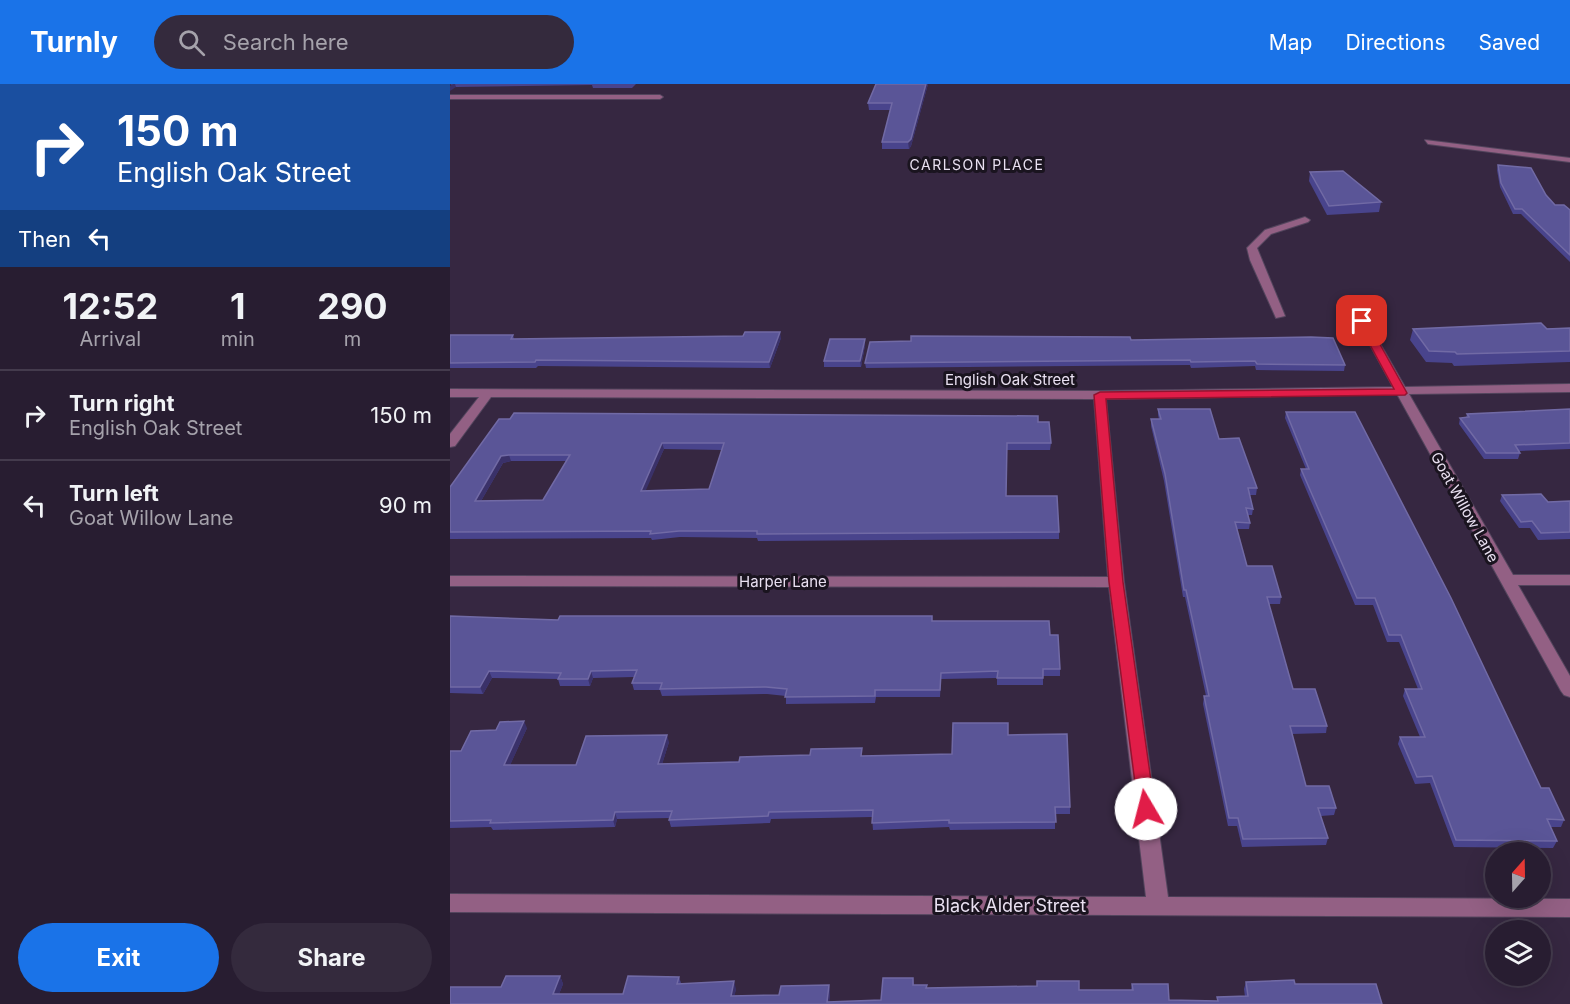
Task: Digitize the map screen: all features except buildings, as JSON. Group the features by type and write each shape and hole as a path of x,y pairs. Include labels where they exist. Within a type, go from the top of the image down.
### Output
{"street":[{"path":"557,97 565,90"},
{"path":"450,97 660,97"},
{"path":"1428,142 1570,160"},
{"path":"1280,316 1252,248 1258,237 1268,231 1305,220"},
{"name":"Goat Willow Lane","path":"1362,321 1570,691"},
{"name":"English Oak Street","path":"450,393 1100,395 1401,393 1570,388"},
{"path":"450,443 488,393"},
{"path":"1100,395 1116,582 1158,905"},
{"path":"1506,580 1570,580"},
{"name":"Harper Lane","path":"450,581 1116,582"},
{"name":"Black Alder Street","path":"450,903 1570,908"}],"district":[{"name":"CARLSON PLACE","path":"977,164"}],"route":[{"path":"1146,809 1116,582 1100,395 1401,393 1362,321"}]}
